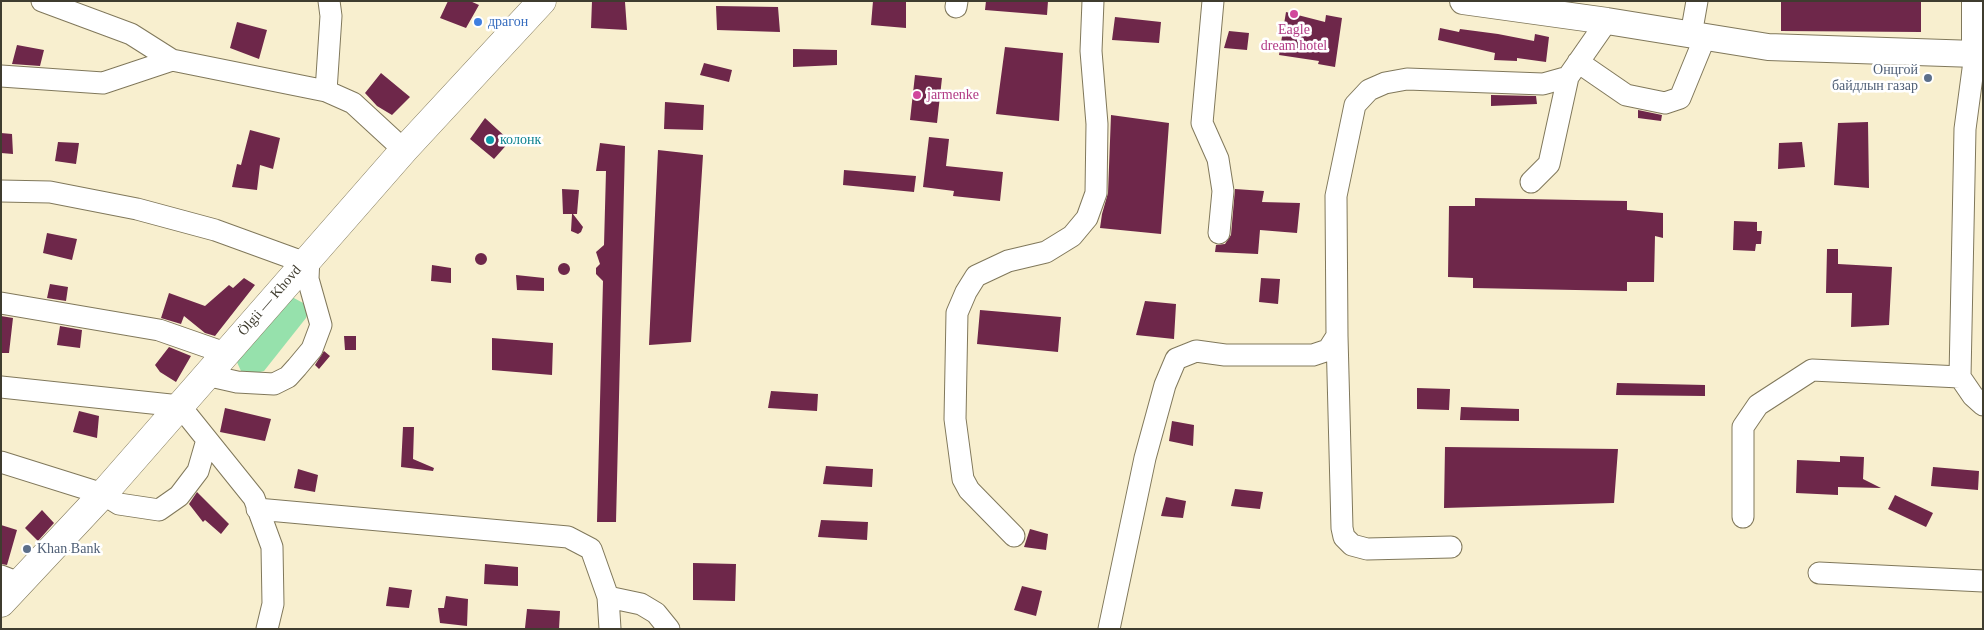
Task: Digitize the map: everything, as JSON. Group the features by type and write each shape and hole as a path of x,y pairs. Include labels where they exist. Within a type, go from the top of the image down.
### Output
{"highway":[{"name":"Ölgii — Khovd","path":"7,587 102,494 306,259 542,1"}],"main road":[{"path":"1463,1 1531,6 1606,21 1768,47 1979,54 1975,1"}],"street":[{"path":"42,1 130,34 172,60 326,91 354,103 404,150"},
{"path":"326,91 331,16 329,1"},
{"path":"1014,536 969,490 963,480 955,419 957,313 966,292 976,276 1008,261 1046,252 1072,236 1087,218 1096,193 1097,124 1091,51 1093,1"},
{"path":"1212,1 1202,123 1218,159 1222,191 1218,233"},
{"path":"1573,70 1626,95 1665,103 1680,98 1698,36 1697,1"},
{"path":"1531,182 1548,164 1573,70 1606,21"},
{"path":"1979,54 1965,129 1960,377 1973,396 1983,405"},
{"path":"1,76 103,83 172,60"},
{"path":"1452,547 1367,549 1352,545 1344,537 1342,528 1337,336 1336,196 1355,105 1369,90 1385,83 1406,79 1543,84 1573,70"},
{"path":"1,191 50,192 137,209 215,230 306,259 308,279 321,325 312,349 297,367 288,377 274,384 237,382 206,375"},
{"path":"1,303 159,330 225,353"},
{"path":"1109,629 1145,458 1165,385 1176,359 1196,351 1225,355 1313,355 1328,350 1337,336"},
{"path":"1743,517 1743,427 1758,405 1812,370 1960,377"},
{"path":"1,387 180,406 254,498 272,547 273,604 267,629"},
{"path":"1,462 102,494 119,504 159,510 179,496 198,471 207,440"},
{"path":"257,509 568,537 591,549 608,597 610,629"},
{"path":"1819,573 1983,581"},
{"path":"608,597 641,604 656,613 669,629"}],"green space":[{"path":"292,297 305,304 308,313 306,318 264,371 248,375 241,371 236,360"}],"building":[{"path":"448,1 470,1 479,5 466,28 440,18"},
{"path":"592,1 625,2 627,30 591,28"},
{"path":"873,1 906,1 906,28 871,25"},
{"path":"986,1 1048,1 1047,15 985,10"},
{"path":"1781,1 1921,1 1921,32 1781,31"},
{"path":"716,6 778,7 780,32 717,30"},
{"path":"1286,12 1325,22 1326,15 1342,18 1335,67 1318,64 1319,61 1279,55"},
{"path":"1115,17 1161,22 1159,43 1112,40"},
{"path":"237,22 267,30 259,59 230,48"},
{"path":"1440,28 1459,32 1460,29 1498,34 1534,41 1535,34 1549,37 1546,62 1517,58 1517,61 1494,60 1495,53 1438,40"},
{"path":"1229,31 1249,33 1247,50 1224,48"},
{"path":"17,45 44,50 40,66 12,64"},
{"path":"1005,47 1063,53 1059,121 996,114"},
{"path":"793,49 837,50 837,65 793,67"},
{"path":"704,63 732,70 729,82 700,75"},
{"path":"381,73 410,97 392,115 377,106 365,93"},
{"path":"915,75 942,78 937,123 910,120"},
{"path":"1491,95 1536,96 1537,104 1491,106"},
{"path":"665,102 704,105 703,130 664,129"},
{"path":"1638,110 1662,115 1661,121 1638,118"},
{"path":"1111,115 1169,123 1161,234 1100,228 1108,193"},
{"name":"колонк","path":"485,118 510,141 494,159 470,139"},
{"path":"1868,122 1869,188 1834,185 1838,123"},
{"path":"250,130 280,138 273,169 260,165 257,190 232,187 237,164 241,165"},
{"path":"1,133 12,134 13,154 1,153"},
{"path":"929,137 949,139 946,166 1003,172 1000,201 953,196 954,191 923,187"},
{"path":"58,142 79,143 76,164 55,161"},
{"path":"1802,142 1805,167 1778,169 1779,143"},
{"path":"600,143 625,146 616,522 597,522 603,281 596,274 596,268 600,264 596,252 604,245 606,171 596,171"},
{"path":"658,150 703,155 691,342 649,345"},
{"path":"844,170 916,176 914,192 843,185"},
{"path":"562,189 579,190 577,214 573,214 583,227 578,234 571,231 572,214 563,214"},
{"path":"1235,189 1264,191 1262,202 1300,203 1297,233 1260,230 1258,254 1215,252 1216,245 1225,244 1231,235"},
{"path":"1475,198 1627,201 1627,210 1663,213 1663,238 1655,236 1654,282 1627,282 1627,291 1473,288 1473,278 1448,277 1449,206 1475,206"},
{"path":"1734,221 1757,222 1757,231 1762,231 1761,244 1756,244 1755,251 1733,250"},
{"path":"47,233 77,239 72,260 43,253"},
{"path":"1827,249 1838,249 1838,264 1892,267 1889,325 1851,327 1852,293 1826,293"},
{"path":"479,253 483,253 487,259 483,265 479,265 475,261 475,257"},
{"path":"562,263 566,263 570,269 566,275 562,275 558,271 558,267"},
{"path":"432,265 451,268 451,283 431,281"},
{"path":"516,275 544,278 544,291 517,290"},
{"path":"244,278 255,285 215,336 205,333 184,316 181,324 161,318 169,293 205,306 229,285 233,288"},
{"path":"1261,278 1280,279 1278,304 1259,302"},
{"path":"50,284 68,287 66,301 47,298"},
{"path":"1145,301 1176,304 1174,339 1136,335"},
{"path":"980,310 1061,317 1058,352 977,344"},
{"path":"1,316 13,318 9,353 1,353"},
{"path":"60,326 82,330 80,348 57,345"},
{"path":"344,336 356,336 356,350 345,350"},
{"path":"492,338 553,343 552,375 492,370"},
{"path":"169,347 191,356 176,382 160,372 155,365"},
{"path":"324,351 330,356 319,369 315,365"},
{"path":"1617,383 1705,385 1705,396 1616,395"},
{"path":"1417,388 1450,389 1449,410 1417,409"},
{"path":"771,391 818,394 817,411 768,408"},
{"path":"1461,407 1519,409 1519,421 1460,420"},
{"path":"225,408 271,419 265,441 220,432"},
{"path":"79,411 99,416 97,438 73,432"},
{"path":"1172,421 1194,425 1193,446 1169,441"},
{"path":"403,427 414,427 413,459 434,468 433,471 401,467"},
{"path":"1445,447 1618,449 1614,503 1444,508"},
{"path":"1840,456 1864,457 1863,479 1881,488 1838,487 1838,495 1796,493 1797,460 1840,462"},
{"path":"826,466 873,469 872,487 823,484"},
{"path":"1933,467 1979,471 1978,490 1931,486"},
{"path":"298,469 318,475 315,492 294,488"},
{"path":"1235,489 1263,492 1260,509 1231,506"},
{"path":"197,492 229,524 221,534 205,520 203,522 189,504"},
{"path":"1895,495 1933,513 1926,527 1888,509"},
{"path":"1166,497 1186,501 1183,518 1161,516"},
{"path":"42,510 54,523 38,541 25,528"},
{"path":"821,520 868,522 867,540 818,537"},
{"path":"1,525 17,530 7,565 1,564"},
{"path":"1030,529 1048,534 1046,550 1024,547"},
{"path":"693,563 736,564 735,601 693,600"},
{"path":"485,564 518,567 518,586 484,584"},
{"path":"1022,586 1042,591 1036,616 1014,610"},
{"path":"389,587 412,590 409,608 386,606"},
{"path":"446,596 468,599 467,626 440,623 438,608 444,608"},
{"path":"527,609 560,611 559,629 525,628"}],"place":[{"name":"Eagle dream hotel","path":"1294,14"},
{"name":"драгон","path":"478,22"},
{"name":"Онцгой байдлын газар","path":"1928,78"},
{"name":"jarmenke","path":"917,95"},
{"name":"колонк","path":"490,140"},
{"name":"Khan Bank","path":"27,549"}]}
